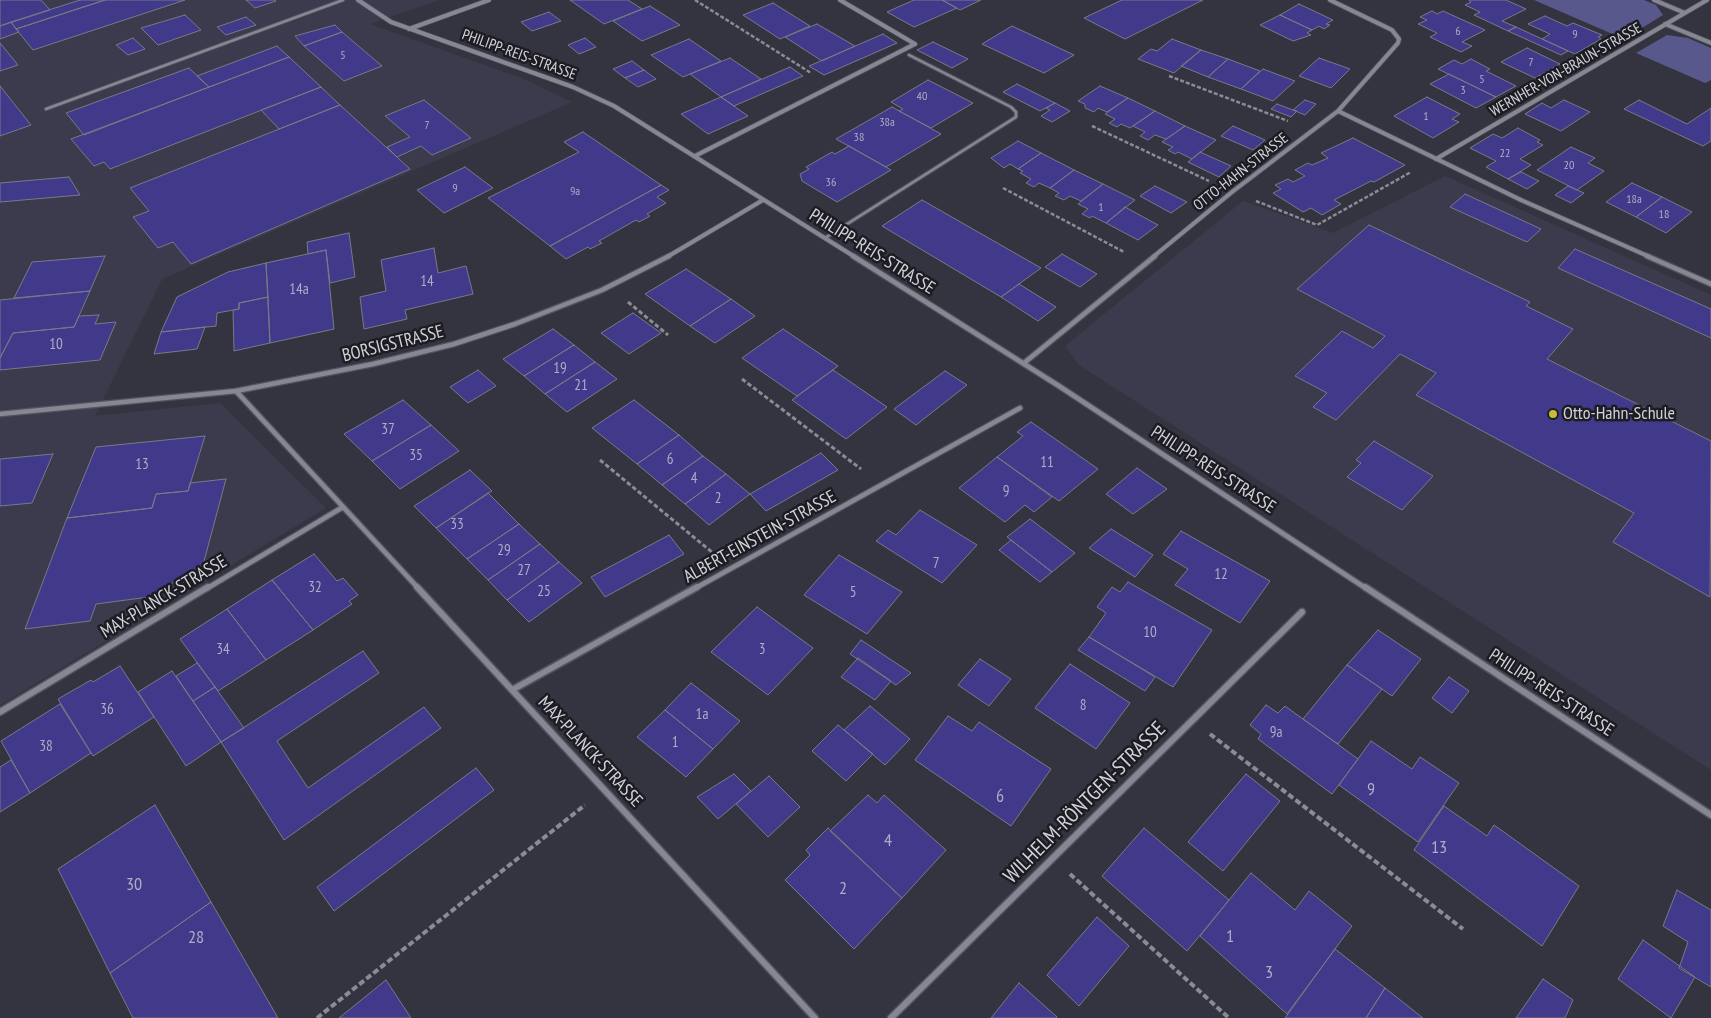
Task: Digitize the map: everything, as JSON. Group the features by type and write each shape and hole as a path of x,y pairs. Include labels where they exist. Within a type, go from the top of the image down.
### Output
{"street":[{"name":"PHILIPP-REIS-STRASSE","path":"358,0 391,22 547,77 591,95 643,123 1024,363 1711,815"},
{"path":"409,29 489,0"},
{"path":"695,156 915,44 840,0"},
{"name":"OTTO-HAHN-STRASSE","path":"1024,363 1232,192 1338,110 1398,43 1398,39 1392,30 1330,0"},
{"path":"1654,0 1685,12"},
{"name":"WERNHER-VON-BRAUN-STRASSE","path":"1436,159 1706,0"},
{"path":"1665,24 1711,43"},
{"path":"1338,110 1521,200 1711,284"},
{"name":"BORSIGSTRASSE","path":"0,414 236,390 373,364 454,344 516,324 608,287 674,253 763,200"},
{"name":"MAX-PLANCK-STRASSE","path":"236,390 815,1018"},
{"name":"ALBERT-EINSTEIN-STRASSE","path":"512,690 1020,408"},
{"name":"MAX-PLANCK-STRASSE","path":"0,712 343,507"},
{"name":"WILHELM-RÖNTGEN-STRASSE","path":"891,1018 1302,612"}],"lane":[{"path":"46,109 343,0"},
{"path":"825,238 1016,117 1016,112 1011,108 909,55"}],"path":[{"path":"695,0 833,86"},
{"path":"1169,76 1313,130"},
{"path":"1092,126 1232,192 1317,225 1436,159"},
{"path":"1003,188 1146,263"},
{"path":"608,287 668,335"},
{"path":"742,379 882,485"},
{"path":"600,460 732,568"},
{"path":"1192,720 1463,929"},
{"path":"317,1018 605,789"},
{"path":"1052,859 1229,1018"}],"shaded area":[{"path":"0,0 439,0 370,24 526,80 572,102 162,279 95,416 220,403 326,508 0,705"},
{"path":"1534,0 1644,0 1656,5 1663,15 1624,39"},
{"path":"1667,35 1688,38 1711,48 1711,80 1705,83 1636,53"},
{"path":"1445,176 1711,295 1711,770 1079,365 1065,346 1243,201 1333,233"}],"building":[{"path":"0,0 41,0 50,10 0,26"},
{"path":"80,0 105,0 16,29 11,22"},
{"path":"105,0 185,0 33,50 16,29"},
{"path":"246,0 275,0 276,1 255,8"},
{"path":"570,0 628,0 642,9 604,24"},
{"path":"914,0 942,0 957,8 914,27 887,12"},
{"path":"942,0 981,0 960,10"},
{"path":"1122,0 1203,0 1125,39 1084,18"},
{"path":"1469,0 1506,0 1526,9 1502,21 1516,27 1508,31 1474,15 1480,12 1465,5 1471,2"},
{"path":"773,3 810,26 780,39 743,15"},
{"path":"1299,4 1333,20 1326,24 1330,25 1324,29 1319,26 1312,30 1280,15"},
{"path":"650,6 680,25 642,41 613,21"},
{"path":"1432,11 1437,14 1443,11 1485,30 1462,42 1472,46 1461,52 1430,37 1437,33 1418,24 1427,20 1420,17"},
{"path":"549,12 561,21 532,31 521,22"},
{"path":"185,15 201,30 158,45 141,28"},
{"path":"1280,15 1312,30 1307,33 1311,35 1293,41 1260,25"},
{"path":"1545,16 1567,26 1573,23 1602,35 1598,37 1601,39 1575,54 1542,39 1550,34 1528,24"},
{"path":"246,17 256,25 226,35 217,27"},
{"path":"11,22 19,32 0,39 0,26"},
{"path":"817,24 855,46 822,61 785,37"},
{"path":"335,25 342,32 304,46 295,36"},
{"path":"1012,26 1074,55 1044,73 982,44"},
{"path":"1516,27 1568,51 1561,55 1508,31"},
{"path":"342,32 382,66 344,81 304,46"},
{"path":"883,34 897,43 824,75 809,66"},
{"path":"133,38 145,49 128,55 116,45"},
{"path":"585,38 596,47 579,54 568,45"},
{"path":"689,39 721,61 683,77 651,55"},
{"path":"1172,39 1201,50 1174,73 1138,59 1151,49 1157,51"},
{"path":"933,42 968,59 952,68 917,50"},
{"path":"0,43 18,65 0,71"},
{"path":"277,46 289,57 209,87 197,76"},
{"path":"1527,48 1560,64 1535,78 1501,62"},
{"path":"1201,50 1228,59 1208,77 1181,66"},
{"path":"289,57 321,87 110,169 104,162 94,166 71,139"},
{"path":"730,58 761,79 721,97 690,74"},
{"path":"1319,58 1350,69 1331,88 1299,76"},
{"path":"1228,59 1260,71 1241,89 1208,77"},
{"path":"1471,59 1490,69 1486,71 1516,86 1496,97 1438,69 1454,60 1462,64"},
{"path":"632,61 644,70 625,78 613,69"},
{"path":"790,67 803,76 734,106 721,97"},
{"path":"189,68 209,87 84,135 66,113"},
{"path":"1263,69 1295,81 1273,101 1241,89"},
{"path":"644,70 656,79 638,87 625,78"},
{"path":"1449,74 1496,97 1476,108 1430,84"},
{"path":"928,80 973,103 931,128 899,111 903,109 891,102"},
{"path":"1017,84 1055,103 1040,111 1003,92"},
{"path":"0,86 31,125 0,136"},
{"path":"1100,86 1128,98 1107,112 1098,108 1094,112 1085,108 1085,104 1078,101"},
{"path":"321,87 340,105 279,129 261,110"},
{"path":"721,97 748,116 708,134 681,114"},
{"path":"1427,97 1460,114 1452,119 1459,122 1433,138 1394,116"},
{"path":"1128,98 1155,111 1130,128 1121,124 1117,127 1109,123 1115,119 1105,114"},
{"path":"424,100 471,138 432,155 421,146 397,157 387,147 410,137 385,116"},
{"path":"1305,100 1316,104 1305,115 1293,110"},
{"path":"1564,100 1590,112 1561,131 1525,114 1542,103 1551,108"},
{"path":"1639,100 1687,124 1711,108 1711,141 1703,146 1624,109"},
{"path":"1055,103 1070,111 1052,122 1041,116 1050,110 1046,108"},
{"path":"1277,104 1297,111 1291,117 1271,109"},
{"path":"340,105 410,169 191,264 173,242 158,248 133,217 149,211 130,188"},
{"path":"892,107 941,134 886,167 836,139"},
{"path":"1155,111 1185,126 1166,139 1155,135 1148,140 1140,136 1145,132 1133,126"},
{"path":"1185,126 1216,140 1192,159 1178,152 1175,154 1168,150 1173,147 1162,142"},
{"path":"1233,126 1265,140 1253,150 1221,136"},
{"path":"1518,128 1540,140 1537,142 1543,145 1520,159 1531,165 1508,179 1486,167 1496,161 1470,148 1493,134 1502,138"},
{"path":"583,132 661,185 550,246 488,198 579,152 564,142"},
{"path":"1353,138 1405,165 1374,182 1371,181 1334,200 1341,204 1322,215 1311,208 1303,212 1273,193 1281,189 1275,185 1288,179 1293,182 1305,176 1295,170 1308,163 1312,165 1328,158 1321,153"},
{"path":"1018,141 1041,153 1018,169 1010,164 1004,168 991,158"},
{"path":"849,146 891,170 837,202 802,181 800,174 809,169 806,167 832,152 835,154"},
{"path":"1571,147 1595,158 1588,163 1604,171 1577,190 1537,170"},
{"path":"1200,152 1231,166 1219,177 1188,162"},
{"path":"1041,153 1074,170 1050,188 1039,183 1034,187 1026,183 1031,179 1020,173 1023,171 1018,169"},
{"path":"465,167 493,188 444,213 417,190"},
{"path":"1074,170 1103,184 1081,201 1070,196 1064,200 1055,196 1059,193 1050,188"},
{"path":"1521,172 1539,181 1527,189 1508,179"},
{"path":"69,177 80,195 0,202 0,183"},
{"path":"1632,183 1662,197 1636,217 1606,202"},
{"path":"1103,184 1135,200 1106,223 1092,216 1090,218 1082,214 1088,209 1078,204"},
{"path":"661,185 669,190 657,197 666,203 647,214 650,216 639,222 636,220 599,241 602,243 590,249 588,247 566,259 550,246"},
{"path":"1155,186 1187,202 1171,213 1140,196"},
{"path":"1568,186 1584,193 1571,203 1555,195"},
{"path":"1465,194 1541,229 1527,242 1450,207"},
{"path":"1662,197 1692,212 1666,233 1636,217"},
{"path":"922,200 1041,268 1001,297 882,226"},
{"path":"1125,207 1158,225 1138,240 1106,223"},
{"name":"Otto-Hahn-Schule","path":"1369,225 1530,302 1526,306 1573,329 1547,359 1711,441 1710,597 1613,542 1634,513 1416,395 1436,373 1400,354 1336,420 1313,407 1327,393 1295,376 1342,331 1373,348 1385,336 1297,289"},
{"path":"349,233 355,277 330,283 326,250 308,254 307,242"},
{"path":"434,248 438,273 466,266 473,294 405,310 407,319 364,329 360,297 386,291 381,260"},
{"path":"1575,249 1711,309 1711,338 1558,268"},
{"path":"326,250 334,329 270,343 266,263"},
{"path":"1062,254 1097,274 1080,287 1045,267"},
{"path":"105,256 90,291 14,298 32,262"},
{"path":"266,263 268,297 239,303 239,309 217,313 216,326 161,332 177,297 228,272"},
{"path":"686,269 731,299 690,326 645,294"},
{"path":"1019,284 1056,307 1038,321 1001,297"},
{"path":"90,291 74,327 13,333 0,358 0,300"},
{"path":"268,297 270,343 234,351 233,310 239,309 239,303"},
{"path":"731,299 755,316 715,343 690,326"},
{"path":"633,313 661,333 629,354 601,333"},
{"path":"99,315 95,324 116,322 100,360 0,370 0,358 13,333 74,327 79,316"},
{"path":"205,327 197,349 154,354 161,332"},
{"path":"553,329 574,345 524,376 503,359"},
{"path":"783,329 838,366 797,396 742,358"},
{"path":"574,345 595,362 545,394 524,376"},
{"path":"595,362 617,379 567,412 545,394"},
{"path":"478,370 496,386 468,403 450,387"},
{"path":"833,370 887,407 846,439 792,400"},
{"path":"945,371 967,385 916,425 894,409"},
{"path":"403,400 431,425 372,461 344,434"},
{"path":"634,400 679,435 637,464 592,428"},
{"path":"1031,422 1098,469 1059,501 997,457 1023,436 1017,432"},
{"path":"431,425 459,451 400,489 372,461"},
{"path":"679,435 703,456 662,485 637,464"},
{"path":"205,436 188,491 156,494 152,508 67,518 96,447"},
{"path":"1374,441 1433,476 1402,510 1347,477 1361,463 1356,460"},
{"path":"821,453 838,470 766,511 750,494"},
{"path":"53,454 32,503 0,506 0,459"},
{"path":"703,456 726,474 685,504 662,485"},
{"path":"997,457 1052,497 1034,512 1025,505 1005,522 959,488"},
{"path":"1137,468 1167,489 1133,514 1106,494"},
{"path":"470,470 492,491 436,528 414,506"},
{"path":"726,474 750,494 709,525 685,504"},
{"path":"226,479 203,565 149,597 96,604 90,621 25,629 67,518 152,508 156,494 188,491 190,483"},
{"path":"488,493 519,524 467,559 436,528"},
{"path":"920,510 977,545 942,583 876,541 888,530 896,535"},
{"path":"1030,519 1075,553 1052,572 1007,537"},
{"path":"519,524 540,544 488,580 467,559"},
{"path":"1111,529 1153,555 1135,577 1089,548"},
{"path":"1181,531 1270,581 1240,623 1175,585 1188,569 1163,554"},
{"path":"669,535 684,554 605,597 591,577"},
{"path":"1011,540 1052,572 1040,582 999,550"},
{"path":"540,544 559,562 507,600 488,580"},
{"path":"314,554 337,581 343,578 358,595 349,601 352,604 313,630 272,580"},
{"path":"839,555 902,592 867,634 804,595"},
{"path":"559,562 582,583 529,622 507,600"},
{"path":"272,580 313,630 266,660 227,609"},
{"path":"1128,582 1212,630 1173,687 1089,637 1106,613 1097,607 1112,587 1120,592"},
{"path":"757,607 813,648 768,695 711,652"},
{"path":"227,609 266,660 218,691 180,639"},
{"path":"1378,630 1421,659 1392,696 1347,665"},
{"path":"1089,637 1155,677 1145,691 1078,650"},
{"path":"861,640 911,673 896,685 850,654"},
{"path":"363,651 379,673 277,741 308,788 424,707 441,728 284,840 221,742"},
{"path":"858,658 891,681 875,700 841,677"},
{"path":"980,659 1011,679 989,706 958,685"},
{"path":"197,663 215,687 193,701 176,676"},
{"path":"1070,664 1130,703 1096,749 1035,708"},
{"path":"1347,665 1382,689 1338,744 1303,719"},
{"path":"120,666 154,717 93,756 58,699"},
{"path":"172,671 221,742 186,766 138,692"},
{"path":"1449,677 1469,691 1452,713 1432,698"},
{"path":"691,683 740,721 713,749 665,710"},
{"path":"215,687 244,728 221,742 193,701"},
{"path":"60,704 91,753 30,793 1,741"},
{"path":"1266,705 1278,713 1285,706 1358,759 1332,794 1258,739 1261,734 1250,725"},
{"path":"870,706 910,739 885,765 844,730"},
{"path":"665,710 713,749 686,777 637,737"},
{"path":"948,716 972,731 979,722 1051,769 1011,826 915,760"},
{"path":"838,725 873,754 846,781 812,751"},
{"path":"1371,741 1412,769 1420,757 1459,783 1418,842 1339,785"},
{"path":"11,760 30,793 0,812 0,767"},
{"path":"476,768 494,790 334,911 317,887"},
{"path":"734,774 751,791 718,819 697,797"},
{"path":"1246,774 1280,801 1223,871 1188,842"},
{"path":"769,776 800,807 768,837 736,804"},
{"path":"868,795 877,803 884,795 946,850 902,898 830,831"},
{"path":"155,805 211,902 110,973 58,869"},
{"path":"1444,806 1487,836 1494,825 1579,886 1542,946 1414,850"},
{"path":"828,828 902,898 854,949 785,880 810,855 806,850"},
{"path":"1144,828 1229,900 1187,951 1102,876"},
{"path":"1251,873 1295,910 1309,891 1352,926 1287,1014 1200,936"},
{"path":"1677,890 1711,910 1711,987 1679,968 1688,942 1663,926"},
{"path":"211,902 278,1018 133,1018 110,973"},
{"path":"1097,917 1129,946 1079,1006 1047,975"},
{"path":"1643,940 1695,977 1671,1018 1618,979"},
{"path":"1335,949 1385,988 1366,1018 1285,1018"},
{"path":"1543,979 1573,1000 1565,1018 1516,1018"},
{"path":"386,980 411,1018 339,1018"},
{"path":"1019,983 1057,1017 991,1018"},
{"path":"1385,988 1423,1018 1366,1018"}],"place":[{"name":"Otto-Hahn-Schule","path":"1553,414"}]}
